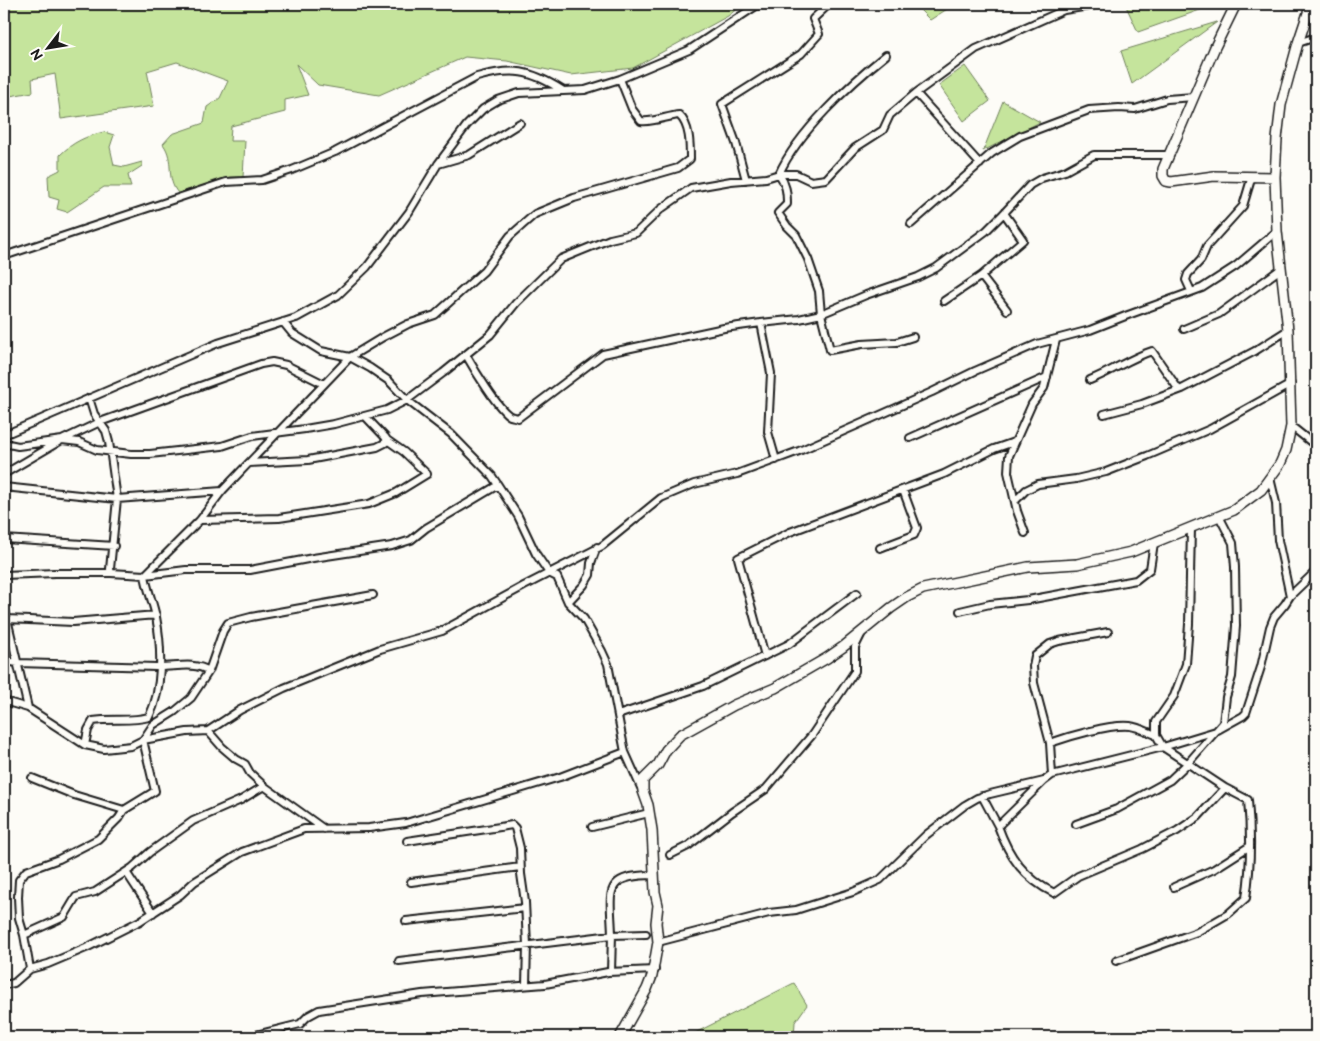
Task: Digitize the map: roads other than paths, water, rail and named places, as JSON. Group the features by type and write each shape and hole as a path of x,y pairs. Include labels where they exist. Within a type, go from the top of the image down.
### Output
{"main road":[{"path":"1236,4 1162,172 1166,181 1177,182 1214,176 1276,177"},
{"path":"620,1037 647,989 654,970 658,942 656,923 658,906 655,892 650,813 642,791 644,780 658,765 666,750 680,735 734,705 782,684 827,658 899,602 923,589 1028,567 1077,564 1131,552 1234,510 1261,490 1280,464 1286,450 1291,426 1288,330 1277,231 1276,140 1281,105 1311,4"}],"street":[{"path":"4,435 218,343 308,312 338,295 367,267 409,212 438,164 467,125 483,109 498,100 519,93 584,90 620,79 689,50 759,4"},
{"path":"746,180 736,143 722,104 801,54 819,34 813,19 829,4"},
{"path":"4,443 18,446 62,440 79,442 97,450 131,454 163,453 222,446 252,436 324,426 387,410 407,400 490,335 521,298 561,259 610,239 636,233 661,209 691,188 766,178 779,174 796,174 811,181 826,179 855,148 883,130 890,115 916,93 976,49 1063,7 1102,4"},
{"path":"1298,43 1316,37"},
{"path":"779,174 786,158 814,125 860,76 886,55"},
{"path":"4,256 226,182 273,178 336,152 477,77 496,72 527,73 542,77 563,90"},
{"path":"145,574 200,520 222,491 350,357 408,324 435,315 484,271 510,236 535,214 574,198 678,168 690,159 690,142 684,120 679,115 647,122 641,121 632,109 620,79"},
{"path":"916,93 980,164"},
{"path":"911,224 992,153 1020,136 1089,110 1119,108 1135,110 1167,99 1194,97"},
{"path":"438,164 469,155 520,123"},
{"path":"466,355 488,390 510,416 518,418 603,354 724,328 799,319 821,314 866,295 918,277 936,268 986,230 1030,185 1094,155 1170,155"},
{"path":"779,174 785,182 787,204 778,213 796,235 808,259 819,291 821,314 830,350 862,344 897,342 913,336"},
{"path":"1191,291 1186,280 1188,274 1201,260 1207,246 1243,206 1252,176"},
{"path":"944,301 981,276 1023,240 1004,213"},
{"path":"4,701 28,708 85,745 104,749 131,746 144,740 188,732 208,731 240,710 284,688 380,649 442,631 602,546 661,498 694,484 737,474 776,460 861,424 1016,352 1037,344 1090,330 1202,288 1224,274 1277,231"},
{"path":"1184,329 1219,314 1282,268"},
{"path":"981,276 1007,310"},
{"path":"283,322 292,332 322,351 350,357 389,381 407,400 451,434 492,476 518,516 536,554 548,573 557,577 568,602 584,619 602,651 608,664 625,752 642,791"},
{"path":"761,323 771,373 768,432 776,460"},
{"path":"1104,414 1142,404 1180,390 1255,351 1288,330"},
{"path":"1025,533 1008,472 1009,456 1032,404 1044,388 1056,340"},
{"path":"1090,380 1136,356 1152,351 1180,390"},
{"path":"4,474 62,440 100,422 272,362 286,365 324,384"},
{"path":"910,438 1048,377"},
{"path":"1015,501 1026,490 1038,484 1076,480 1106,472 1147,456 1210,429 1290,384"},
{"path":"89,398 94,414 106,431 118,499 111,574"},
{"path":"200,520 279,518 369,504 396,493 427,474 404,452 387,440 365,416"},
{"path":"1291,426 1316,446"},
{"path":"249,463 308,460 377,447 387,440"},
{"path":"765,656 738,558 790,532 944,474 994,449 1014,442"},
{"path":"1270,478 1276,503 1278,540 1290,596"},
{"path":"4,575 55,573 145,574 186,570 250,570 392,546 411,540 426,528 498,485"},
{"path":"4,487 118,499 222,491"},
{"path":"880,548 914,535 917,528 903,490"},
{"path":"1076,824 1118,810 1170,780 1188,763 1223,722 1226,710 1226,696 1232,677 1236,626 1234,543 1219,516"},
{"path":"1116,961 1197,932 1228,914 1246,898 1250,874 1248,800 1163,747 1156,735 1156,722 1174,696 1186,664 1189,624 1191,528"},
{"path":"4,539 114,546"},
{"path":"960,611 990,604 1028,600 1136,580 1150,569 1154,543"},
{"path":"568,602 584,585 590,575 591,563 597,547"},
{"path":"998,826 1052,775 1216,732 1243,716 1246,713 1261,667 1274,617 1290,596 1316,571"},
{"path":"85,745 88,730 93,721 108,719 140,720 149,717 154,708 160,668 160,642 156,615 145,574"},
{"path":"618,715 703,686 789,644 857,593"},
{"path":"30,969 19,918 19,880 26,871 59,860 98,839 119,818 124,810 156,791 144,740 153,725 174,712 191,698 209,671 223,631 228,623 250,617 373,595"},
{"path":"4,606 28,708"},
{"path":"7,619 73,622 156,615"},
{"path":"670,855 688,846 766,789 812,735 855,671 855,647 864,629"},
{"path":"1052,775 1050,742 1034,683 1033,666 1035,656 1050,644 1059,641 1108,632"},
{"path":"4,661 160,668 186,665 209,671"},
{"path":"1050,742 1117,726 1131,726 1156,735"},
{"path":"208,731 222,747 245,764 250,773 264,786 325,829"},
{"path":"4,985 14,982 30,969 48,964 86,948 140,921 180,895 194,882 242,852 304,829 369,828 406,823 560,777 625,752"},
{"path":"32,778 74,795 124,810"},
{"path":"658,942 769,913 796,910 853,892 880,880 926,835 965,804 982,796 1044,782"},
{"path":"24,935 64,917 76,897 95,892 126,872 171,835 193,821 242,800 264,786"},
{"path":"982,796 1015,862 1041,886 1054,893 1078,876 1142,849 1177,831 1198,817 1226,788"},
{"path":"592,827 650,813"},
{"path":"407,841 512,826 515,828 520,848 520,867 525,908 527,945 526,985"},
{"path":"1174,887 1214,869 1250,846"},
{"path":"411,882 520,867"},
{"path":"126,872 153,913"},
{"path":"611,972 610,893 613,885 622,879 654,875"},
{"path":"406,921 525,908"},
{"path":"399,962 612,935 646,934"},
{"path":"248,1037 300,1024 308,1016 319,1010 422,994 545,984 611,972 654,970"}]}
